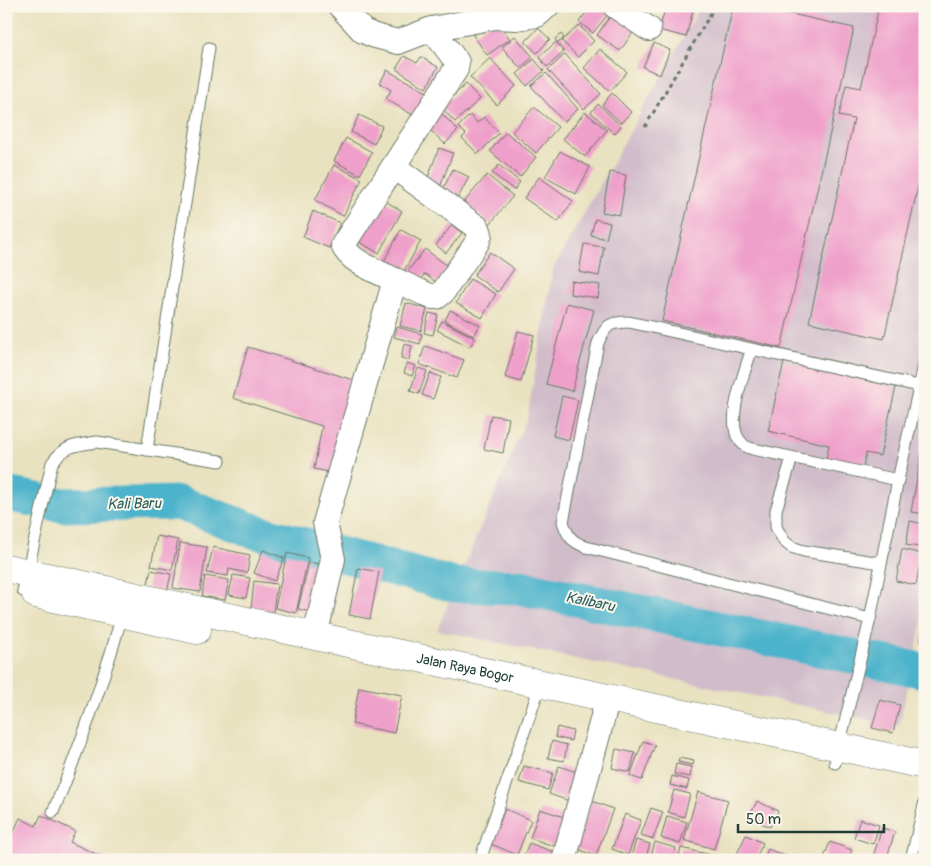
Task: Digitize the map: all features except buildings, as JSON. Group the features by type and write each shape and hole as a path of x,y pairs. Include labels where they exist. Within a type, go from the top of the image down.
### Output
{"highway":[{"name":"Jalan Raya Bogor","path":"16,580 605,707 838,754 925,765"},
{"name":"Jalan Raya Bogor","path":"125,605 315,636 538,692"},
{"name":"Jalan Raya Bogor","path":"838,754 925,782"}],"street":[{"path":"340,6 363,30 375,36 398,42 432,29 496,17 516,18 537,15 547,6"},
{"path":"615,6 649,28"},
{"path":"394,167 478,228 480,234 478,241 443,292 437,297 432,297 354,259 346,252 343,244 456,69 457,62 432,29"},
{"path":"315,636 333,559 326,523 395,280"},
{"path":"564,860 605,707"}],"lane":[{"path":"148,450 209,48"},
{"path":"869,624 586,547 574,542 567,534 563,522 598,343 604,329 611,324 629,322 751,351 919,386"},
{"path":"751,351 736,402 734,420 737,437 743,445 792,458 898,480"},
{"path":"838,754 869,624 898,480 925,361"},
{"path":"16,580 34,536 52,463 60,451 78,444 97,442 220,461"},
{"path":"792,458 776,510 776,527 784,541 791,547 804,550 881,563"},
{"path":"53,812 74,761 125,605"},
{"path":"480,860 538,692"},
{"path":"911,860 925,801"}],"path":[{"path":"645,128 715,6"}],"shaded area":[{"path":"701,6 925,6 925,610 899,726 437,630 527,418 553,269"}],"waterway":[{"name":"Kalibaru","path":"6,494 62,505 179,503 257,532 454,585 519,587 925,671"}],"water label":[{"name":"Kali Baru","path":"134,504"}]}
